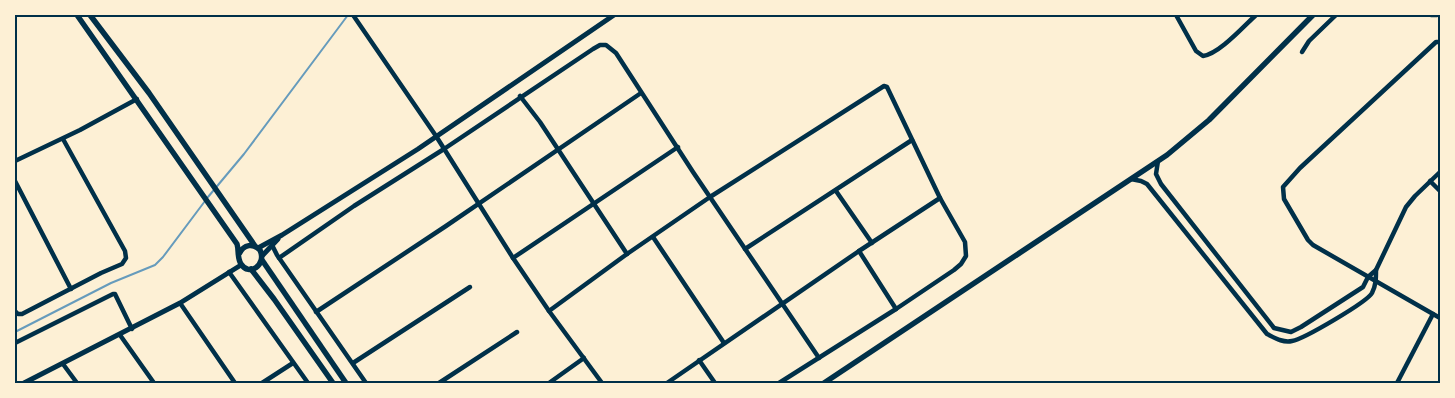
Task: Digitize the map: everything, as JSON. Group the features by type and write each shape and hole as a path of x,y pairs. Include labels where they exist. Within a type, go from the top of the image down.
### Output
{"main road":[{"path":"77,15 237,244 238,258 241,265 251,269 333,383"},
{"path":"90,15 149,93 256,247 346,383"},
{"path":"824,383 1158,161 1209,120 1313,15"},
{"path":"239,254 240,250 247,246 256,247"},
{"path":"251,269 258,266 262,258"}],"street":[{"path":"353,15 436,136 513,258 602,383"},
{"path":"256,247 282,235 436,136 614,15"},
{"path":"1176,15 1196,51 1203,56 1210,55 1217,50 1256,15"},
{"path":"1302,52 1309,41 1336,15"},
{"path":"1431,15 1437,15"},
{"path":"1440,42 1436,42 1307,161 1283,187 1284,199 1313,245 1376,283 1440,318"},
{"path":"279,258 354,206 444,149 520,96 593,49 600,45 606,45 616,53 710,197 819,358"},
{"path":"549,311 710,197 884,86 887,87 940,198 965,242 966,256 961,264 896,309 779,383"},
{"path":"316,312 641,93"},
{"path":"520,96 627,254"},
{"path":"15,161 63,139 137,99"},
{"path":"15,311 18,314 22,314 122,264 126,258 124,251 63,139"},
{"path":"745,249 912,140"},
{"path":"513,258 592,203 678,147"},
{"path":"1158,161 1157,178 1274,328 1290,332 1301,327 1363,287 1368,277 1376,270 1406,207 1414,196 1440,172"},
{"path":"1131,179 1146,184 1266,334 1282,342 1306,336 1368,298 1376,283 1376,270"},
{"path":"15,181 70,289"},
{"path":"1430,181 1440,191"},
{"path":"836,191 872,243"},
{"path":"667,383 859,251 940,198"},
{"path":"262,258 282,235"},
{"path":"653,237 724,343"},
{"path":"272,245 279,258 366,383"},
{"path":"859,251 896,309"},
{"path":"24,383 180,303 241,265"},
{"path":"229,272 308,383"},
{"path":"353,363 470,287"},
{"path":"15,344 113,294 120,302 132,329"},
{"path":"180,303 235,383"},
{"path":"1397,383 1432,314"},
{"path":"439,383 516,332"},
{"path":"120,335 154,383"},
{"path":"549,383 584,358"},
{"path":"699,360 715,383"},
{"path":"262,383 293,362"},
{"path":"63,364 77,383"}],"waterway":[{"path":"208,197 244,154 348,15"},
{"path":"15,332 111,283 155,265 205,201"}]}
